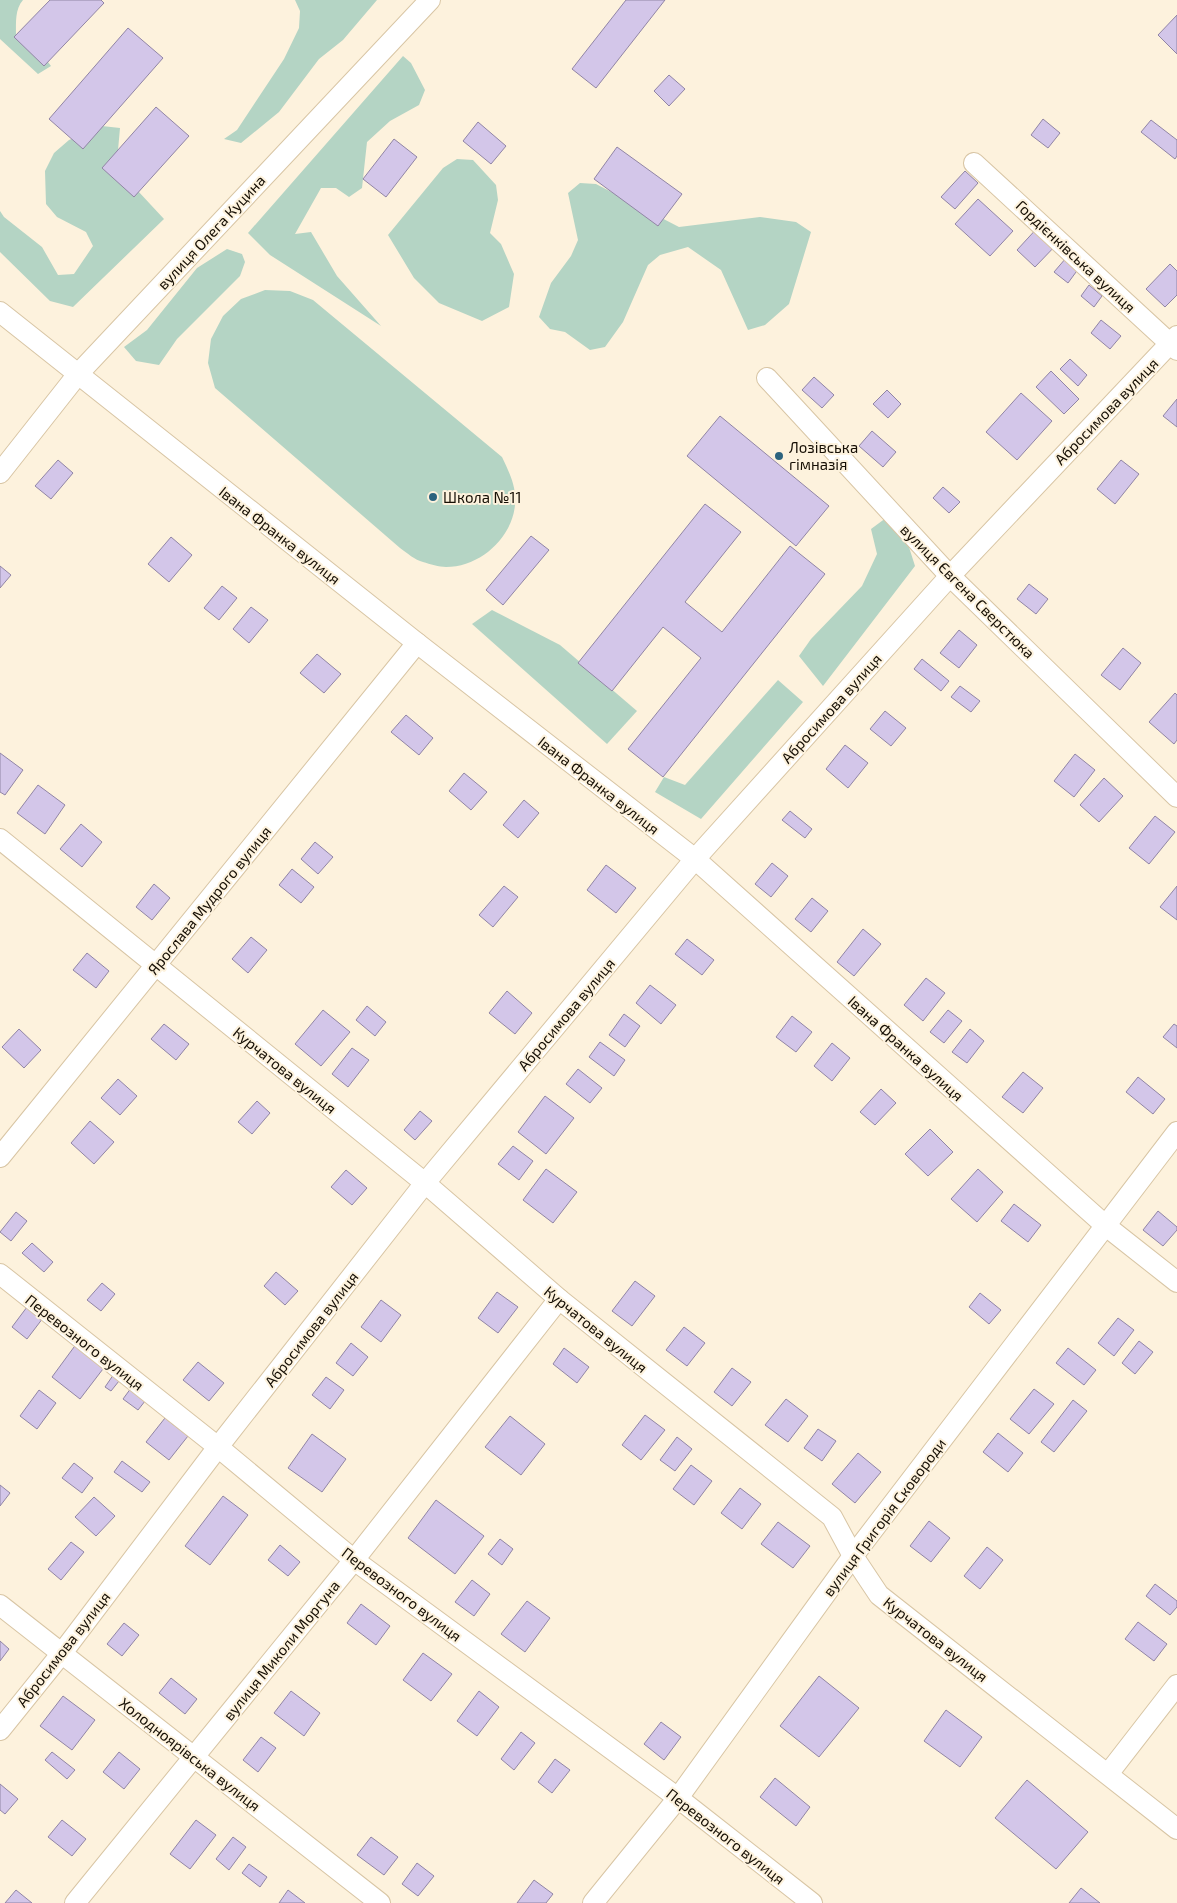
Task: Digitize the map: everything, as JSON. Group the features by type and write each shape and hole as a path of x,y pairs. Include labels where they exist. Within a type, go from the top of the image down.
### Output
{"street":[{"name":"вулиця Олега Куцина","path":"0,473 78,374 430,0"},
{"name":"Гордієнківська вулиця","path":"974,163 1175,343"},
{"name":"Івана Франка вулиця","path":"0,312 417,643 695,859 1106,1226 1177,1282"},
{"name":"Абросимова вулиця","path":"0,1730 62,1653 218,1447 425,1183 695,859 950,576 1175,343"},
{"name":"вулиця Євгена Сверстюка","path":"767,378 950,576 1177,797"},
{"name":"Ярослава Мудрого вулиця","path":"0,1157 417,643"},
{"name":"Курчатова вулиця","path":"0,839 425,1183 558,1299 832,1517 853,1556 879,1595 1177,1829"},
{"name":"вулиця Григорія Сковороди","path":"593,1903 678,1798 853,1556 1177,1132"},
{"name":"Перевозного вулиця","path":"0,1274 218,1447 354,1560 678,1798 812,1903"},
{"name":"вулиця Миколи Моргуна","path":"75,1903 354,1560 558,1299"},
{"name":"Холодноярівська вулиця","path":"0,1605 380,1903"},
{"path":"1108,1774 1177,1685"}],"green space":[{"path":"0,0 23,0 17,12 16,34 31,40 51,66 38,74 0,39"},
{"path":"295,0 377,0 343,40 319,59 279,112 241,143 224,139 237,130 284,59 299,28 300,11"},
{"path":"403,56 411,63 425,90 419,105 390,121 367,142 362,188 349,197 336,188 321,188 295,234 311,232 337,276 381,326 270,255 248,233"},
{"path":"102,126 120,128 117,161 124,176 164,219 73,307 50,301 0,252 0,211 4,217 42,247 58,275 74,274 93,246 86,232 57,217 46,204 45,171 54,153 69,140"},
{"path":"457,159 473,160 496,185 498,200 490,233 501,244 514,274 509,307 482,321 439,303 414,278 388,235 443,168"},
{"path":"580,183 596,184 679,227 760,217 796,222 811,232 789,304 765,325 748,330 721,270 688,247 660,255 648,265 623,322 605,347 590,350 565,332 550,329 539,317 551,283 571,256 578,240 568,193"},
{"path":"227,249 242,254 245,262 240,276 177,339 159,365 136,361 124,347 147,330 197,268"},
{"path":"265,290 290,291 313,300 502,457 514,486 515,505 508,529 492,548 471,562 459,566 440,566 414,558 215,388 208,363 211,339 223,316 241,299"},
{"path":"890,515 901,522 915,566 823,686 799,656 811,639 862,586 877,554 871,529"},
{"path":"492,610 560,645 637,711 607,744 472,624"},
{"path":"778,680 803,702 701,819 655,792 664,777 685,785"}],"building":[{"path":"50,0 101,0 104,3 44,66 14,37"},
{"path":"626,0 665,0 596,88 572,69"},
{"path":"1177,15 1177,54 1158,35"},
{"path":"128,28 163,58 83,149 49,119"},
{"path":"669,75 685,89 669,106 654,91"},
{"path":"156,107 189,136 134,197 102,168"},
{"path":"1043,119 1060,133 1048,148 1031,135"},
{"path":"1151,120 1177,140 1177,156 1175,159 1141,132"},
{"path":"478,122 506,146 491,164 463,141"},
{"path":"394,139 417,157 386,197 363,179"},
{"path":"617,147 682,194 658,226 594,179"},
{"path":"965,171 978,183 955,209 941,197"},
{"path":"978,199 1013,231 990,256 955,224"},
{"path":"1040,225 1059,242 1035,267 1017,250"},
{"path":"1066,258 1079,268 1068,283 1054,272"},
{"path":"1170,264 1177,271 1177,295 1165,307 1146,289"},
{"path":"1089,285 1102,296 1094,307 1081,296"},
{"path":"1101,320 1121,336 1110,349 1091,333"},
{"path":"1070,359 1087,375 1078,386 1060,369"},
{"path":"1051,371 1079,399 1064,414 1036,387"},
{"path":"814,377 834,395 822,408 802,390"},
{"path":"887,390 901,404 888,418 873,404"},
{"path":"1021,393 1052,421 1017,460 986,432"},
{"path":"1177,399 1177,427 1163,416"},
{"path":"720,416 829,506 796,546 687,456"},
{"path":"872,431 896,452 883,467 859,446"},
{"path":"58,460 73,473 51,499 35,486"},
{"path":"1121,460 1139,474 1115,504 1097,489"},
{"path":"943,487 960,502 949,513 933,498"},
{"path":"705,504 741,532 685,602 722,632 790,546 825,574 663,777 628,749 701,658 663,627 612,691 578,663"},
{"path":"531,536 549,550 503,605 486,590"},
{"path":"171,537 192,555 169,582 148,564"},
{"path":"0,566 11,575 0,588"},
{"path":"1029,584 1048,599 1036,614 1017,599"},
{"path":"222,586 237,598 219,620 204,608"},
{"path":"251,607 268,620 249,643 233,629"},
{"path":"959,630 977,645 959,668 940,653"},
{"path":"1123,648 1141,663 1120,690 1101,675"},
{"path":"317,654 341,674 324,693 300,673"},
{"path":"922,659 949,681 941,691 914,669"},
{"path":"960,686 980,701 971,712 951,697"},
{"path":"1175,693 1177,695 1177,740 1174,744 1149,722"},
{"path":"885,711 906,728 891,746 870,729"},
{"path":"406,715 433,738 419,755 391,732"},
{"path":"845,745 868,763 848,788 826,769"},
{"path":"0,753 23,770 5,795 0,792"},
{"path":"1075,754 1095,770 1074,797 1054,781"},
{"path":"464,773 487,792 471,810 449,791"},
{"path":"1104,778 1123,796 1099,822 1080,805"},
{"path":"38,785 65,805 45,834 17,813"},
{"path":"524,800 539,813 518,838 503,825"},
{"path":"790,811 812,829 805,838 782,820"},
{"path":"1155,816 1175,832 1149,864 1129,848"},
{"path":"81,824 102,842 82,867 60,849"},
{"path":"315,842 333,857 318,874 301,859"},
{"path":"772,863 788,876 771,897 755,884"},
{"path":"606,865 636,888 616,913 587,890"},
{"path":"292,869 314,887 301,903 279,885"},
{"path":"154,884 170,898 152,920 136,907"},
{"path":"504,886 518,897 493,927 479,915"},
{"path":"1177,886 1177,920 1160,907"},
{"path":"812,898 828,911 811,932 795,919"},
{"path":"863,929 881,944 854,976 837,962"},
{"path":"251,937 267,950 248,973 232,959"},
{"path":"687,939 714,960 702,975 675,954"},
{"path":"87,953 109,971 96,988 73,970"},
{"path":"926,978 945,993 923,1021 904,1005"},
{"path":"650,985 676,1005 661,1024 636,1003"},
{"path":"507,991 532,1013 515,1034 489,1013"},
{"path":"367,1006 386,1022 375,1036 356,1020"},
{"path":"323,1010 350,1032 321,1066 295,1044"},
{"path":"948,1010 962,1021 944,1043 930,1032"},
{"path":"624,1014 640,1026 625,1047 609,1035"},
{"path":"792,1016 812,1032 796,1052 776,1037"},
{"path":"164,1024 189,1044 176,1060 151,1039"},
{"path":"1174,1024 1177,1026 1177,1048 1163,1037"},
{"path":"19,1029 41,1050 24,1068 2,1047"},
{"path":"970,1029 984,1041 967,1063 952,1052"},
{"path":"600,1042 625,1060 614,1076 589,1057"},
{"path":"832,1043 850,1058 832,1081 814,1066"},
{"path":"352,1048 369,1060 348,1087 332,1074"},
{"path":"578,1069 602,1088 590,1103 566,1084"},
{"path":"1023,1072 1043,1088 1023,1113 1002,1097"},
{"path":"1138,1077 1165,1099 1153,1114 1126,1092"},
{"path":"118,1079 137,1096 120,1115 101,1098"},
{"path":"881,1089 896,1103 875,1125 860,1112"},
{"path":"545,1096 574,1118 546,1154 518,1132"},
{"path":"257,1101 270,1113 252,1134 238,1122"},
{"path":"420,1111 432,1121 415,1140 404,1130"},
{"path":"90,1121 114,1142 94,1164 71,1143"},
{"path":"930,1129 953,1152 928,1176 905,1154"},
{"path":"513,1146 533,1161 519,1180 498,1164"},
{"path":"546,1169 577,1192 553,1223 523,1200"},
{"path":"978,1169 1003,1192 977,1222 951,1199"},
{"path":"346,1170 367,1188 352,1205 331,1187"},
{"path":"1014,1204 1041,1225 1028,1242 1001,1221"},
{"path":"1158,1211 1177,1227 1177,1230 1163,1246 1143,1230"},
{"path":"16,1212 27,1221 11,1241 0,1232"},
{"path":"32,1243 53,1262 44,1272 22,1253"},
{"path":"276,1272 298,1291 285,1305 264,1286"},
{"path":"635,1281 655,1296 632,1326 612,1311"},
{"path":"102,1283 115,1294 101,1311 87,1300"},
{"path":"497,1292 518,1307 498,1333 478,1318"},
{"path":"980,1293 1001,1310 989,1324 969,1307"},
{"path":"381,1300 401,1315 381,1342 361,1327"},
{"path":"27,1307 43,1318 27,1339 12,1327"},
{"path":"1118,1318 1134,1330 1114,1356 1098,1343"},
{"path":"684,1327 705,1343 687,1366 666,1350"},
{"path":"1139,1341 1153,1352 1135,1374 1122,1363"},
{"path":"77,1343 106,1365 80,1399 52,1377"},
{"path":"351,1343 368,1357 353,1376 336,1363"},
{"path":"564,1348 589,1367 577,1383 553,1364"},
{"path":"1068,1348 1096,1370 1084,1385 1056,1363"},
{"path":"198,1362 224,1383 209,1401 183,1380"},
{"path":"732,1368 751,1382 732,1406 714,1392"},
{"path":"116,1371 123,1376 111,1391 105,1387"},
{"path":"326,1377 344,1390 330,1409 312,1395"},
{"path":"134,1384 149,1396 138,1410 123,1399"},
{"path":"1034,1389 1054,1404 1029,1434 1010,1419"},
{"path":"39,1390 56,1403 37,1429 20,1416"},
{"path":"786,1399 808,1416 788,1442 765,1425"},
{"path":"1073,1400 1087,1411 1054,1452 1041,1442"},
{"path":"645,1415 665,1430 641,1460 622,1445"},
{"path":"510,1416 545,1444 521,1475 485,1447"},
{"path":"165,1418 188,1436 169,1460 146,1442"},
{"path":"818,1429 836,1441 822,1461 804,1448"},
{"path":"998,1433 1023,1453 1008,1472 983,1452"},
{"path":"312,1434 346,1459 322,1492 288,1468"},
{"path":"677,1437 692,1449 675,1471 660,1460"},
{"path":"858,1453 881,1472 855,1503 832,1484"},
{"path":"122,1461 150,1482 142,1492 114,1472"},
{"path":"74,1463 93,1478 82,1493 62,1478"},
{"path":"691,1465 712,1481 694,1505 673,1489"},
{"path":"0,1485 10,1493 0,1506"},
{"path":"740,1488 761,1504 742,1529 721,1513"},
{"path":"223,1496 248,1515 210,1565 185,1546"},
{"path":"94,1497 115,1516 96,1536 75,1517"},
{"path":"436,1500 484,1536 455,1574 408,1538"},
{"path":"929,1521 950,1538 931,1562 910,1546"},
{"path":"778,1522 810,1546 793,1568 761,1544"},
{"path":"500,1539 513,1549 502,1565 488,1554"},
{"path":"71,1542 84,1552 61,1580 48,1569"},
{"path":"280,1545 300,1562 288,1576 268,1560"},
{"path":"987,1547 1003,1560 980,1589 964,1576"},
{"path":"472,1580 490,1594 474,1616 455,1602"},
{"path":"1155,1584 1177,1601 1177,1607 1170,1615 1146,1596"},
{"path":"527,1601 550,1618 525,1652 501,1634"},
{"path":"361,1604 390,1626 376,1645 347,1623"},
{"path":"1138,1622 1167,1644 1154,1661 1125,1639"},
{"path":"124,1623 139,1635 122,1656 107,1644"},
{"path":"0,1641 9,1649 0,1661"},
{"path":"423,1653 452,1674 431,1701 403,1680"},
{"path":"819,1676 859,1708 819,1757 780,1726"},
{"path":"171,1678 197,1699 185,1714 159,1693"},
{"path":"291,1691 320,1713 304,1736 274,1713"},
{"path":"479,1691 499,1707 477,1736 457,1721"},
{"path":"63,1696 95,1720 72,1750 40,1726"},
{"path":"946,1710 982,1737 960,1767 924,1741"},
{"path":"661,1722 681,1737 664,1760 644,1744"},
{"path":"521,1732 535,1743 514,1770 501,1759"},
{"path":"261,1737 276,1748 258,1772 243,1760"},
{"path":"52,1752 75,1770 67,1779 45,1760"},
{"path":"119,1752 140,1769 124,1789 103,1772"},
{"path":"555,1759 570,1770 552,1793 538,1782"},
{"path":"775,1778 810,1807 796,1826 760,1797"},
{"path":"1027,1780 1088,1832 1056,1869 995,1818"},
{"path":"0,1784 18,1799 5,1814 0,1810"},
{"path":"62,1820 86,1839 72,1856 48,1837"},
{"path":"196,1820 216,1835 190,1869 170,1854"},
{"path":"233,1837 246,1847 229,1870 216,1859"},
{"path":"371,1837 398,1857 384,1875 357,1855"},
{"path":"417,1863 434,1876 418,1896 402,1884"},
{"path":"249,1864 267,1877 260,1887 242,1873"},
{"path":"534,1880 553,1894 546,1903 517,1903"},
{"path":"1081,1888 1100,1903 1069,1903"},
{"path":"16,1890 32,1903 5,1903"},
{"path":"288,1890 305,1903 279,1903"}],"place":[{"name":"Лозівська гімназія","path":"779,456"},
{"name":"Школа №11","path":"433,497"}]}
